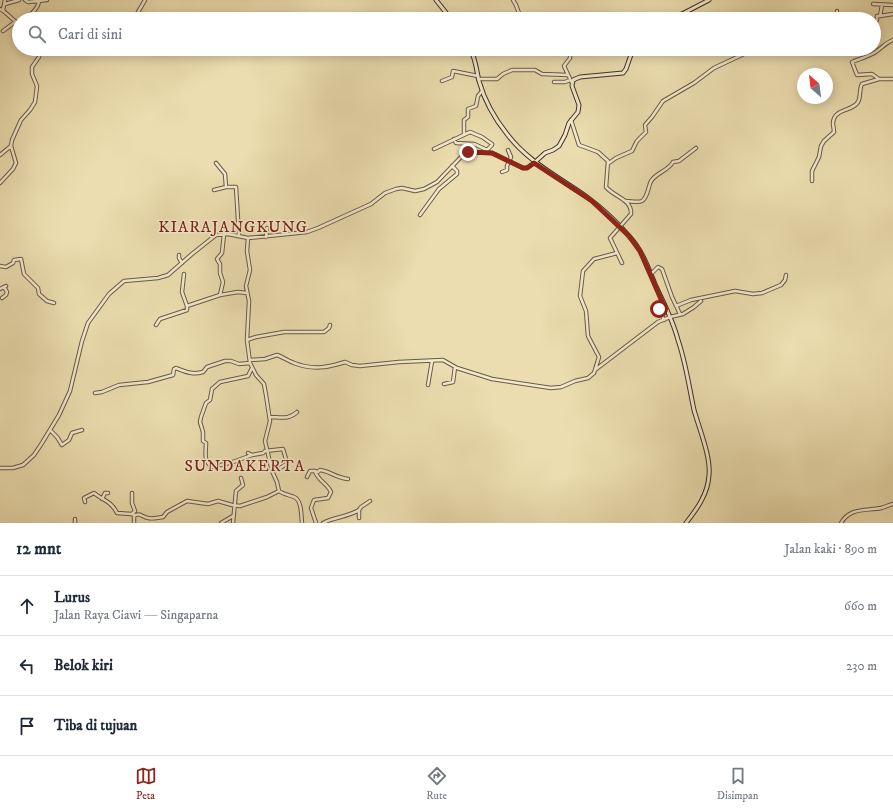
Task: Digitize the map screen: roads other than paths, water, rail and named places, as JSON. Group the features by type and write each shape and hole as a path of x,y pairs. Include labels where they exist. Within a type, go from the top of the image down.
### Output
{"main road":[{"path":"436,0 445,12"},
{"path":"686,12 709,0"},
{"path":"473,56 482,91 506,134 534,163 587,197 605,212 629,236 639,249 670,317 681,347 694,410 708,462 709,475 705,494 695,512 686,523"},
{"path":"534,163 544,153 559,146 565,136 571,120 578,112 579,107 571,81 577,78 623,72 626,69 630,56"}],"street":[{"path":"12,19 8,13 2,10 5,2 15,2 19,0"},
{"path":"25,0 27,2 47,0"},
{"path":"138,12 145,0"},
{"path":"513,0 518,12"},
{"path":"33,12 39,2"},
{"path":"873,4 893,5"},
{"path":"881,12 882,4"},
{"path":"881,16 893,14"},
{"path":"3,31 12,24"},
{"path":"881,48 886,43 893,40"},
{"path":"0,183 16,163 11,146 15,130 35,102 37,86 32,74 32,67 39,56"},
{"path":"554,82 571,81 564,65 570,56"},
{"path":"609,163 633,150 637,142 646,132 645,125 652,118 662,101 694,83 707,73 726,62 740,56"},
{"path":"870,56 852,62 857,75 872,74 879,79"},
{"path":"442,82 452,77 453,71 478,77 497,79 503,74 512,70 535,70 542,74 568,75"},
{"path":"812,182 812,171 819,157 820,146 834,132 833,123 836,116 842,110 851,109 858,102 862,84 879,79 893,79"},
{"path":"464,134 464,120 468,117 469,109 476,106 478,96 482,91"},
{"path":"571,120 579,145 598,152 608,160 609,163 606,186 613,194 626,201 641,201 645,198 655,176 670,166 673,162 679,161 696,148"},
{"path":"0,468 13,468 28,461 42,443 59,416 70,391 86,330 90,321 100,308 106,296 124,281 164,277 172,272 213,236 224,234 248,238 266,237 302,233 314,230 371,204 385,193 402,188 414,191 433,185 466,153 487,151 492,145 482,137 470,132 434,149"},
{"path":"454,139 456,143 474,144 523,168 527,168 534,163"},
{"path":"0,155 11,146"},
{"path":"502,172 507,170 507,166 510,161 511,156 508,150"},
{"path":"216,163 226,174 226,187"},
{"path":"420,215 440,188 457,174 457,171 452,166"},
{"path":"214,190 226,187 236,187 239,236"},
{"path":"622,263 610,238 632,213 626,201"},
{"path":"266,237 267,228"},
{"path":"220,295 223,282 220,273 220,264 217,259 222,253 224,234"},
{"path":"248,238 247,251 250,270 247,284 249,301 247,340 250,362 256,375 264,385 270,416 270,422 265,439 272,471 277,481 278,491"},
{"path":"96,393 119,385 148,382 173,375 174,369 176,368 195,374 204,372 206,367 225,361 231,361 239,364 277,355 295,364 318,368 329,367 345,362 360,366 399,362 444,360 455,367 492,379 551,388 561,387 593,375 599,356 587,335 586,312 580,295 583,270 594,259 618,253"},
{"path":"179,255 182,263"},
{"path":"0,266 6,267 13,263 14,260 21,259 24,274 38,288 39,294 47,301 54,303"},
{"path":"650,274 657,268 661,268 680,314"},
{"path":"184,274 182,292 187,306"},
{"path":"676,306 690,300 734,291 753,294 762,293 781,285 785,280 786,275"},
{"path":"0,288 5,286 7,292 6,296 2,298"},
{"path":"156,324 158,319 185,311 187,306 220,295 238,292 247,293"},
{"path":"595,370 606,363 631,341 664,320 694,307 701,301"},
{"path":"664,306 659,309 664,320"},
{"path":"247,340 284,332 324,332 330,325"},
{"path":"428,385 432,361"},
{"path":"212,467 209,465 205,457 206,443 203,441 203,432 200,420 206,403 210,400 212,389 220,382 248,376 252,367"},
{"path":"444,384 453,382 455,367"},
{"path":"270,416 289,417 293,416 297,412"},
{"path":"50,430 62,444 69,440 72,433 82,430"},
{"path":"221,465 252,455 263,454 265,451 283,449 286,464 272,471"},
{"path":"248,453 252,455"},
{"path":"307,477 309,472 324,470 330,474 348,479"},
{"path":"315,471 316,476 330,488 331,492 328,498 314,500 311,508 316,523"},
{"path":"233,523 236,491 243,485 241,478"},
{"path":"85,502 84,498 92,493 114,506 117,513 134,515 139,514 149,518 164,517 167,512 188,501 208,504 218,501 235,506 252,503 278,491 297,499 300,507 302,523"},
{"path":"102,499 105,493 108,493"},
{"path":"132,493 132,503 135,511 134,523"},
{"path":"323,523 354,514 361,506 370,501"},
{"path":"841,523 846,516 856,510 880,508 893,505"},
{"path":"359,510 359,518"},
{"path":"221,523 234,516"}],"district":[{"name":"KIARAJANGKUNG","path":"233,226"},
{"name":"SUNDAKERTA","path":"245,465"}]}
